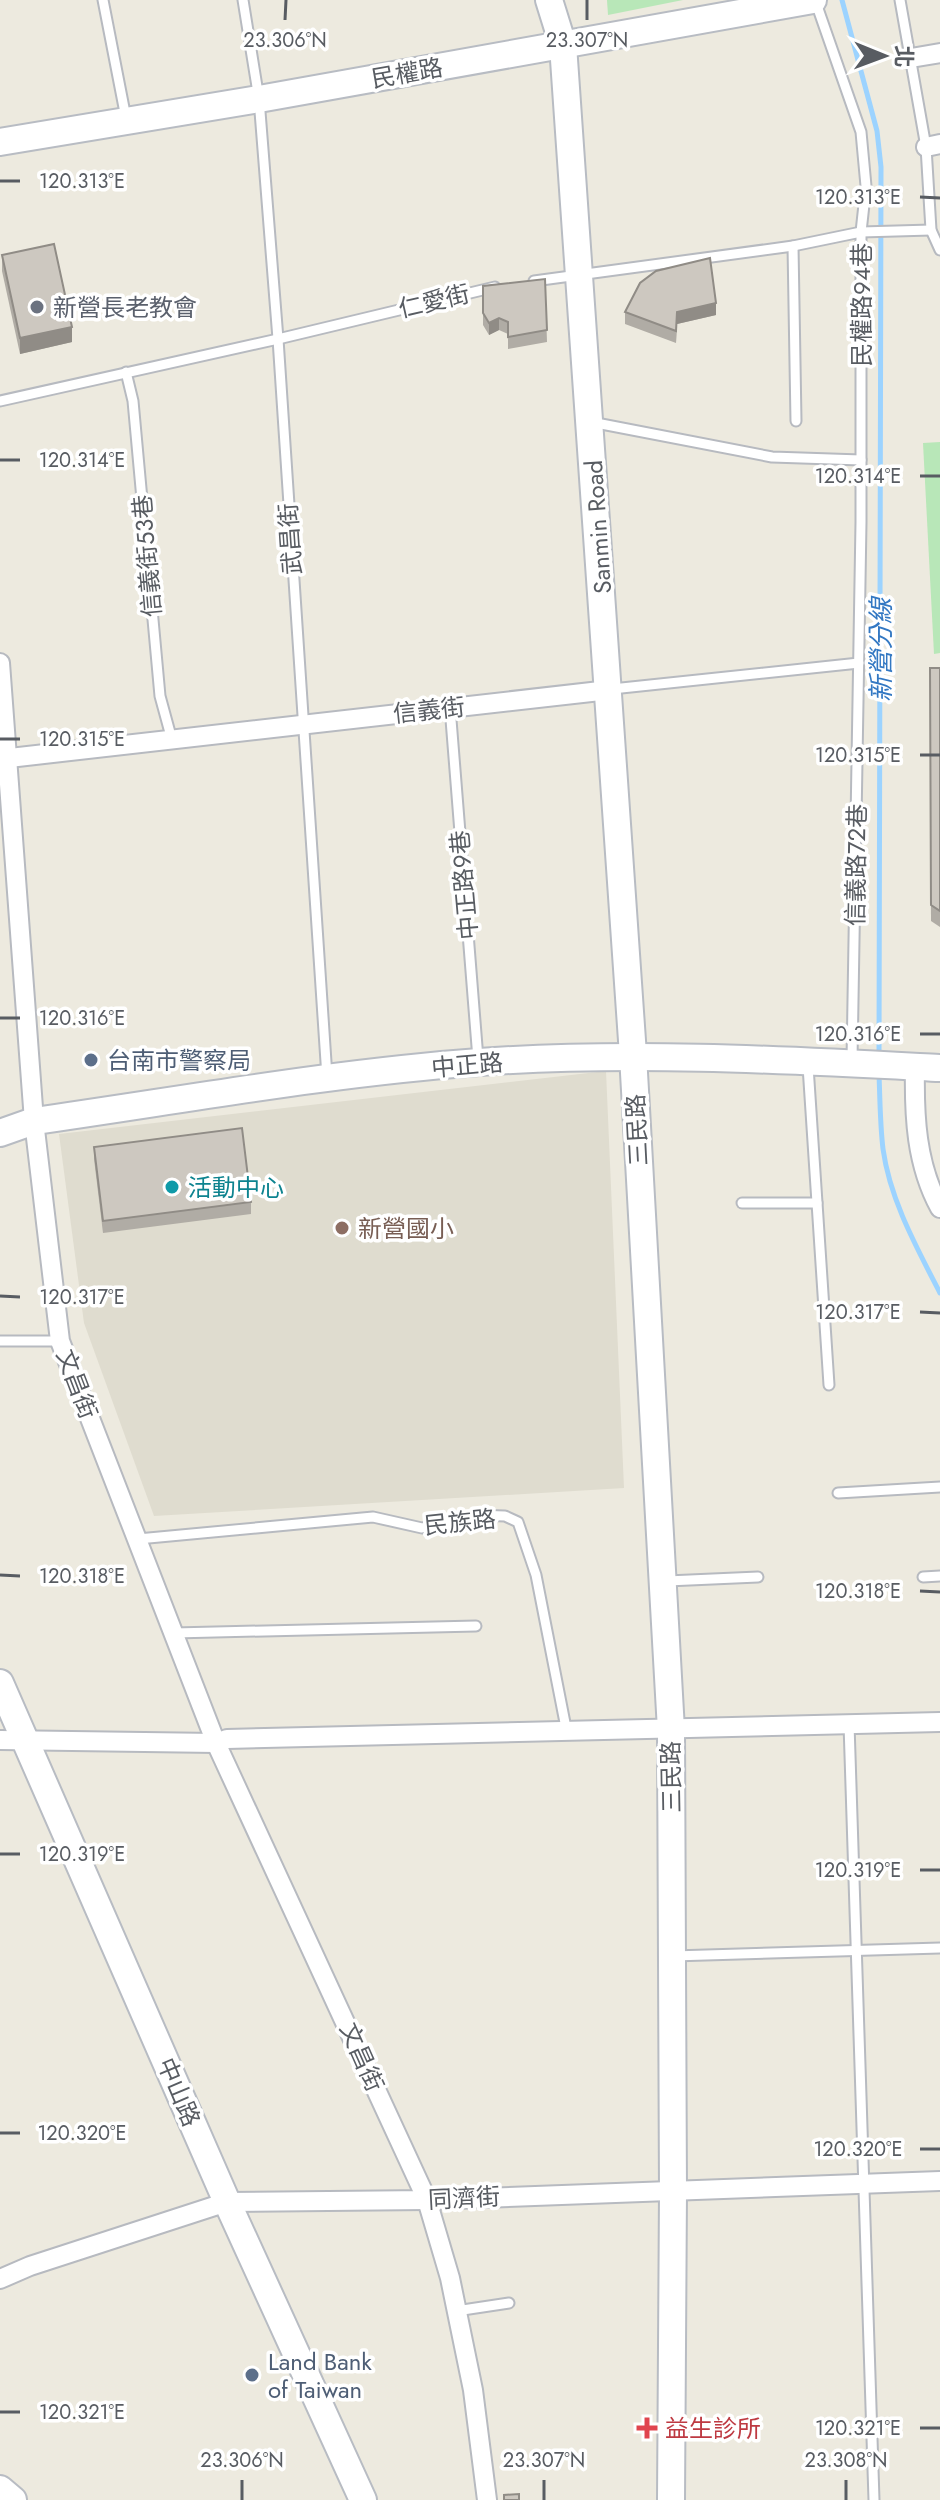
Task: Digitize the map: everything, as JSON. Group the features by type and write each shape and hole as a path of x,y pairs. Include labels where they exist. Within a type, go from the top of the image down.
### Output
{"street":[{"name":"Sanmin Road","path":"549,0 563,45 633,1055"},
{"name":"民權路","path":"0,142 814,0"},
{"path":"911,58 940,53"},
{"name":"文昌街","path":"0,663 4,758 34,1121 60,1341 216,1743 427,2200 473,2390 487,2500"},
{"name":"信義街","path":"4,758 609,690"},
{"name":"中正路","path":"0,1133 34,1121 478,1062 633,1055 920,1067"},
{"name":"三民路","path":"633,1055 671,1730 671,2500"},
{"path":"920,1067 917,1139 923,1167 940,1208"},
{"name":"中山路","path":"0,1683 227,2202 363,2500"},
{"path":"0,1740 216,1743 227,1739 940,1722"},
{"name":"同濟街","path":"0,2279 30,2266 227,2202 427,2200 940,2181"},
{"path":"0,2489 13,2500"}],"lane":[{"path":"103,0 126,121"},
{"name":"武昌街","path":"243,0 259,99 278,339 327,1080"},
{"name":"民權路94巷","path":"814,0 861,132 866,186 861,232 861,522"},
{"path":"900,0 933,145 931,230 940,250"},
{"path":"520,283 793,246 861,232 931,230"},
{"path":"793,246 796,421"},
{"name":"仁愛街","path":"0,401 505,285"},
{"name":"信義街53巷","path":"126,372 133,401 160,696 172,740"},
{"path":"591,422 772,457 861,460"},
{"name":"信義路72巷","path":"858,1064 861,522"},
{"name":"信義街","path":"609,690 859,663"},
{"name":"中正路9巷","path":"450,707 478,1062"},
{"path":"808,1062 829,1385"},
{"path":"742,1203 817,1203"},
{"path":"0,1341 60,1341"},
{"path":"838,1493 940,1487"},
{"name":"民族路","path":"138,1539 373,1517 422,1528 475,1515 505,1516 518,1522 536,1575 567,1733"},
{"path":"923,1577 940,1576"},
{"path":"663,1581 758,1577"},
{"path":"174,1633 476,1626"},
{"path":"849,1724 874,2500"},
{"path":"673,1956 940,1948"},
{"path":"456,2311 509,2303"}],"shaded area":[{"name":"新營國小","path":"606,1071 624,1488 154,1516 84,1323 59,1134"}],"green space":[{"path":"607,0 683,0 608,15"},
{"path":"940,442 940,653 934,654 923,443"}],"building":[{"name":"新營長老教會","path":"54,244 72,327 20,338 2,255"},
{"path":"710,258 716,303 677,312 676,331 625,312 640,283 656,271"},
{"path":"545,279 547,330 508,337 508,322 499,318 489,323 483,313 483,286"},
{"path":"930,668 940,668 940,911 931,905"},
{"name":"活動中心","path":"242,1128 251,1202 103,1221 94,1147"},
{"path":"519,2494 519,2500 504,2500 504,2495"}],"waterway":[{"name":"新營分線","path":"842,0 877,131 881,167 879,1056"},
{"name":"新營分線","path":"879,1074 883,1149 892,1187 940,1293"}],"place":[{"name":"新營長老教會","path":"37,307"},
{"name":"台南市警察局","path":"91,1060"},
{"name":"活動中心","path":"172,1187"},
{"name":"新營國小","path":"342,1228"},
{"name":"Land Bank of Taiwan","path":"252,2375"},
{"name":"益生診所","path":"647,2428"}]}
